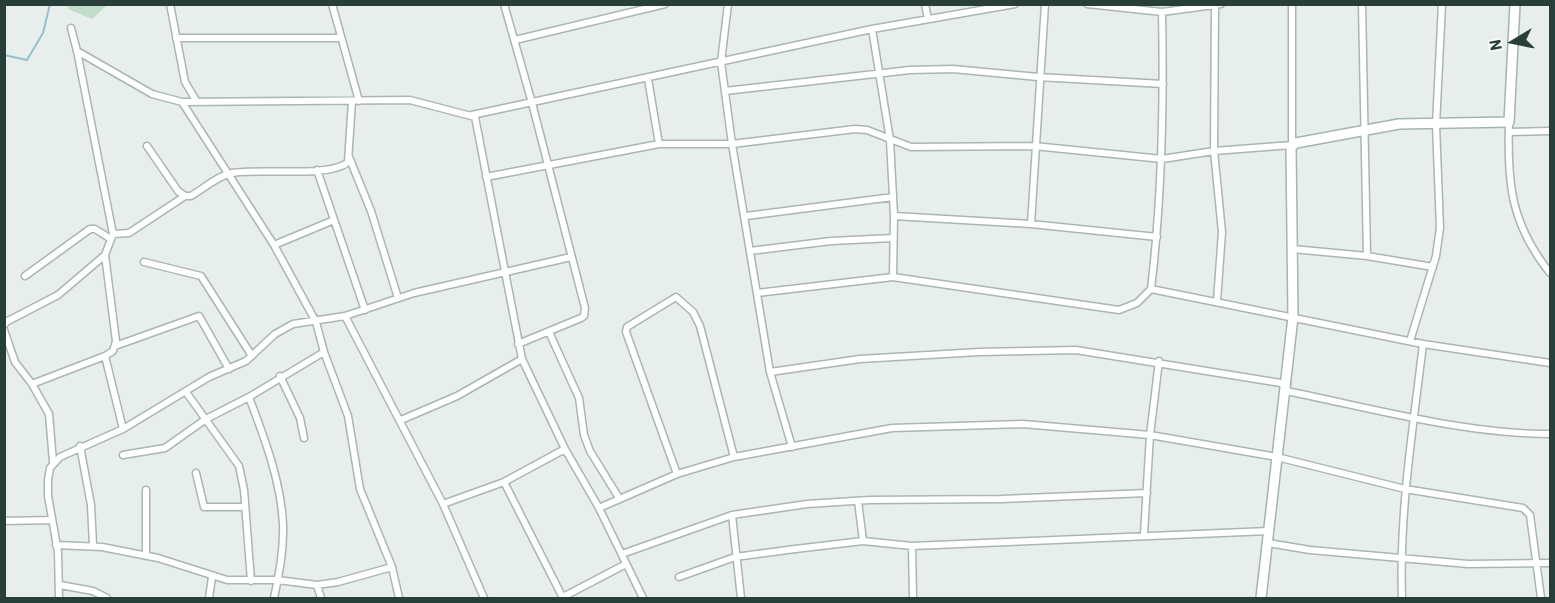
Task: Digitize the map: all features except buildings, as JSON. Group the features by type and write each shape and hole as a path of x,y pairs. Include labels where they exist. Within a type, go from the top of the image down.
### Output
{"street":[{"path":"170,4 185,82 197,102"},
{"path":"25,276 90,229 112,236 129,233 185,196 191,196 231,173 317,171 343,166 348,162 355,101 332,4"},
{"path":"504,4 532,103 585,316 518,344"},
{"path":"515,40 665,4"},
{"path":"728,4 721,62 732,144 746,216 770,372 792,447"},
{"path":"925,4 928,19"},
{"path":"77,51 152,94 183,102 410,100 472,115 872,30 1015,4"},
{"path":"1030,224 1038,77 1045,4"},
{"path":"1087,4 1146,8 1162,12 1217,5 1214,151 1222,232 1217,301"},
{"path":"1261,598 1287,388 1293,317 1292,4"},
{"path":"1362,4 1367,256"},
{"path":"1410,341 1433,267 1440,228 1436,124 1442,4"},
{"path":"1515,4 1509,179 1515,213 1534,253 1551,273"},
{"path":"757,292 893,277 1119,310 1137,303 1151,289 1157,237 1162,159 1162,12"},
{"path":"71,28 112,236 105,255 116,346"},
{"path":"872,30 890,140 894,216 893,277"},
{"path":"176,38 341,38"},
{"path":"725,91 879,73 953,69 1038,77 1163,84"},
{"path":"648,79 659,144"},
{"path":"183,102 231,173 274,244 316,322 324,352 348,416 360,489 392,567 399,598"},
{"path":"472,115 476,120 522,359 565,449 599,508 643,598"},
{"path":"486,177 659,144 732,144 855,129 867,130 911,147 1034,146 1162,159 1214,151 1292,145 1364,129 1399,124 1509,127 1551,131"},
{"path":"147,146 178,191 185,196"},
{"path":"349,155 371,211 398,298"},
{"path":"317,171 365,310"},
{"path":"746,216 893,197"},
{"path":"894,216 1030,224 1157,237"},
{"path":"274,244 334,220"},
{"path":"750,251 831,241 893,238"},
{"path":"1293,249 1367,256 1433,267"},
{"path":"59,598 60,585 48,480 53,462 49,414 32,384 15,362 4,327 6,322 58,295 105,255"},
{"path":"53,462 80,446 123,429 252,356 283,328 293,324 345,316 398,298 504,270 571,257"},
{"path":"144,262 201,276 252,356"},
{"path":"1151,289 1423,344 1551,363"},
{"path":"676,474 626,332 627,327 676,297 693,312 700,326 734,458"},
{"path":"32,384 105,356 116,346 199,316 229,369"},
{"path":"345,316 443,504 484,598"},
{"path":"549,332 579,398 584,435 590,451 619,498"},
{"path":"1402,598 1401,559 1405,489 1423,344"},
{"path":"770,372 860,359 979,352 1076,350 1159,362 1415,416 1527,434 1551,434"},
{"path":"123,455 165,448 206,419 249,397 280,376 324,352"},
{"path":"105,356 123,429"},
{"path":"401,420 457,396 522,359"},
{"path":"1144,534 1150,435 1159,362"},
{"path":"280,376 300,418 304,438"},
{"path":"186,392 239,466 251,581"},
{"path":"249,397 266,445 283,524 274,598"},
{"path":"599,508 676,474 734,458 892,428 1023,424 1150,435 1277,457 1405,489 1528,511 1541,598"},
{"path":"80,446 91,505 93,545"},
{"path":"443,504 504,482 565,449"},
{"path":"196,473 204,507 245,507"},
{"path":"504,482 563,598 627,564"},
{"path":"146,490 146,556"},
{"path":"622,554 732,516 807,504 1147,493"},
{"path":"858,501 863,541"},
{"path":"732,516 741,598"},
{"path":"4,521 51,520"},
{"path":"679,577 735,557 863,541 912,546 1144,534 1269,531"},
{"path":"1268,543 1401,559 1468,564 1551,563"},
{"path":"56,545 93,545 146,556 212,577 251,581 278,580 317,585 338,582 392,567"},
{"path":"912,546 913,598"},
{"path":"210,598 212,577"},
{"path":"60,585 93,591 106,598"},
{"path":"317,585 321,598"}],"green space":[{"path":"69,4 107,5 92,19 68,9"}],"waterway":[{"path":"4,55 27,60 43,33 50,4"}]}
